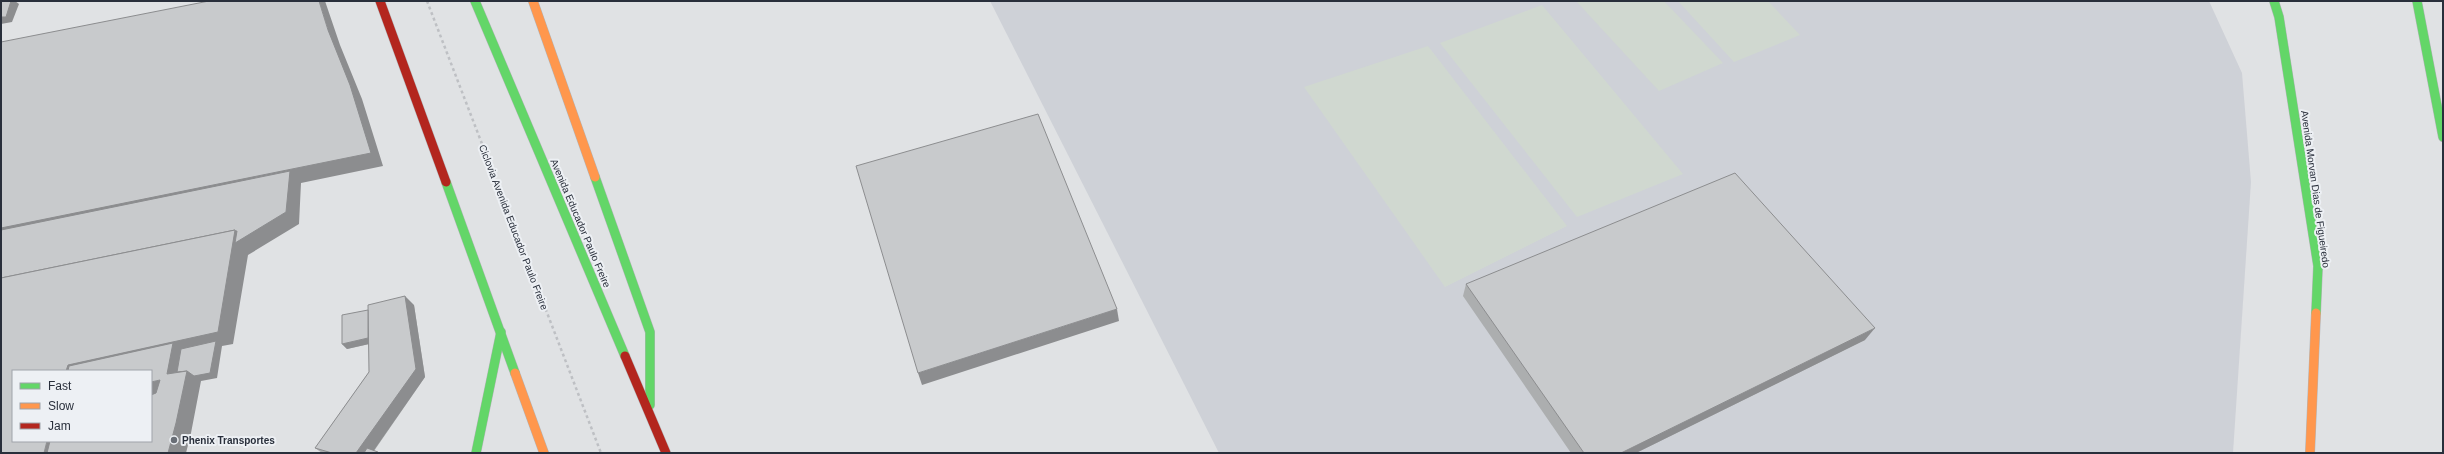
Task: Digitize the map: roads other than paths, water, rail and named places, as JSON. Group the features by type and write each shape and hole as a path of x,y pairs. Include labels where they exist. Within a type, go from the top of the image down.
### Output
{"highway":[{"path":"380,1 544,453"},
{"name":"Avenida Educador Paulo Freire","path":"475,1 666,453"},
{"path":"533,1 650,332 650,414"},
{"name":"Avenida Morvan Dias de Figueiredo","path":"2274,1 2279,17 2318,266 2310,453"},
{"path":"2417,1 2443,137"},
{"path":"476,453 501,332"}],"place":[{"name":"Phenix Transportes","path":"174,440"}]}
